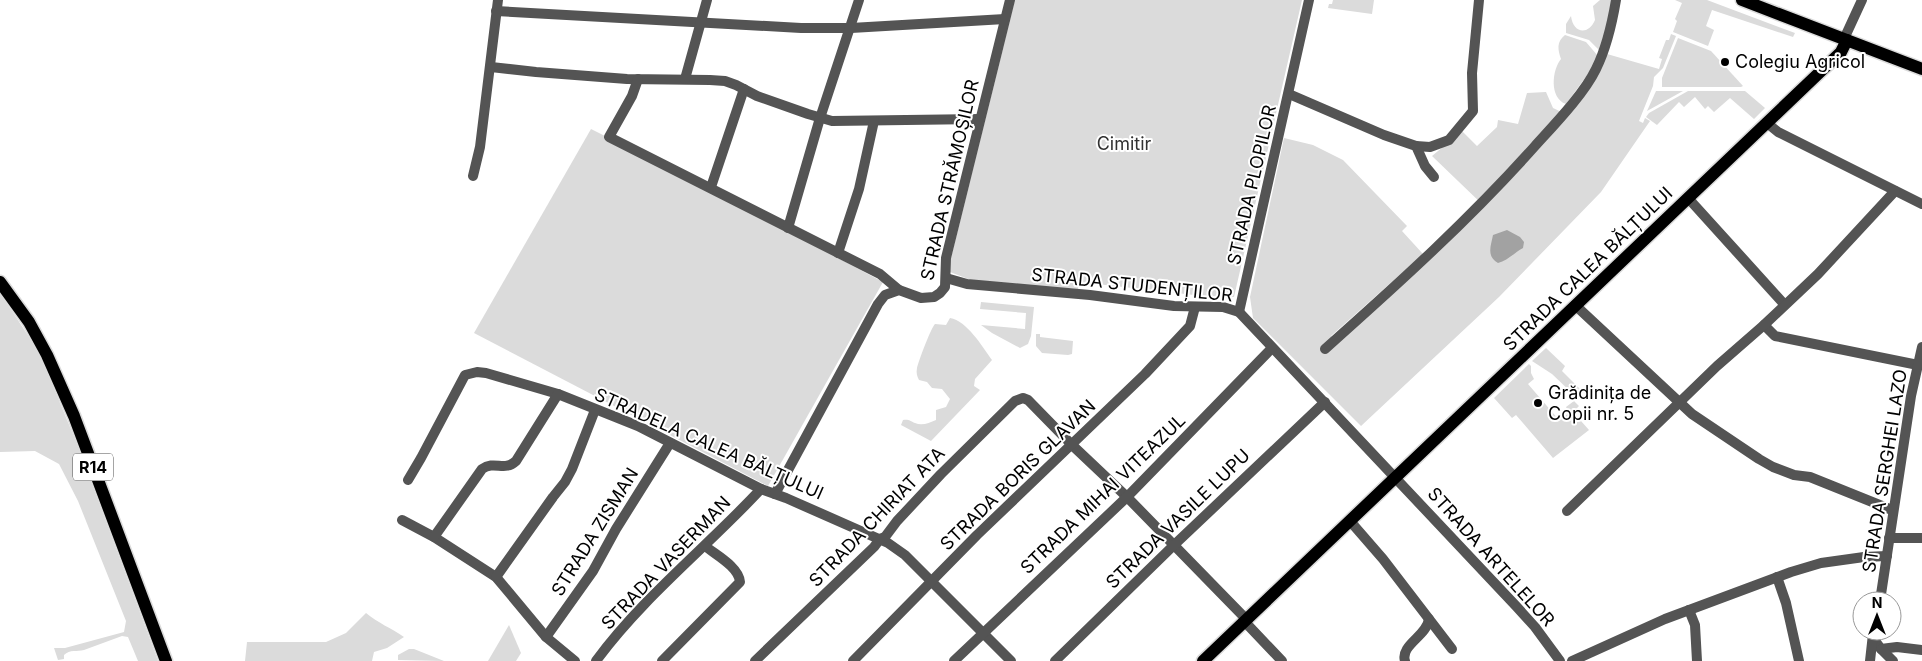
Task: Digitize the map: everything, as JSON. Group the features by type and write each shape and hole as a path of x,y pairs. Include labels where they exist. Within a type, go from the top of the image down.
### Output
{"main road":[{"path":"1742,0 1922,69"},
{"name":"STRADA CALEA BĂLȚULUI","path":"1203,661 1767,123 1840,52 1845,39"},
{"name":"R14","path":"0,282 29,322 60,384 74,416 166,661"}],"street":[{"path":"473,176 480,147 498,0"},
{"path":"685,79 706,0"},
{"path":"788,228 820,118 859,0"},
{"name":"STRADA STRĂMOȘILOR","path":"775,494 878,304 885,295 899,290 921,298 934,297 945,287 944,264 1010,0"},
{"name":"STRADA PLOPILOR","path":"1239,312 1309,0"},
{"path":"1434,178 1425,166 1416,146 1430,147 1449,140 1473,111 1472,73 1479,0"},
{"path":"1325,349 1413,270 1514,170 1561,118 1596,71 1610,30 1616,0"},
{"path":"1845,39 1862,0"},
{"path":"496,11 700,21 771,27 851,28 1005,19"},
{"path":"491,67 638,79 725,81 744,88 757,96 820,118 832,120 874,122 980,119"},
{"path":"638,79 632,96 609,137 880,274 899,290"},
{"path":"712,188 744,88"},
{"name":"STRADA PLOPILOR","path":"1289,94 1384,135 1416,146"},
{"path":"838,253 858,189 874,122"},
{"path":"1767,123 1778,132 1922,204"},
{"path":"1567,511 1717,366 1818,274 1896,191"},
{"path":"1688,198 1784,304"},
{"name":"STRADA STUDENȚILOR","path":"946,278 967,284 1090,295 1174,306 1223,308 1239,312 1396,477"},
{"path":"1575,305 1678,403 1772,467 1794,475 1810,477 1892,510"},
{"name":"STRADA BORIS GLAVAN","path":"853,661 977,535 1145,374 1190,326 1195,307"},
{"path":"1764,325 1775,336 1919,372"},
{"name":"STRADA SERGHEI LAZO","path":"1881,591 1892,510 1911,396 1919,372 1922,347"},
{"name":"STRADA MIHAI VITEAZUL","path":"954,661 1127,497 1272,348"},
{"name":"STRADELA CALEA BĂLȚULUI","path":"408,480 465,375 477,372 486,373 558,394 638,426 761,489 880,539 905,556 1011,661"},
{"path":"434,538 482,470 493,464 504,467 509,466 516,461 558,394"},
{"name":"STRADA CHIRIAT ATA","path":"755,661 874,547 880,539 885,538 897,521 1015,401 1023,398 1028,400 1072,446"},
{"name":"STRADA VASILE LUPU","path":"1055,661 1325,402"},
{"path":"496,577 565,482 595,410"},
{"name":"STRADA ZISMAN","path":"546,638 593,571 670,443"},
{"path":"1072,446 1127,497 1282,661"},
{"name":"STRADA ARTELELOR","path":"1396,477 1534,627 1560,661"},
{"name":"STRADA VASERMAN","path":"596,661 631,619 761,489"},
{"path":"402,520 496,577 546,638 575,661"},
{"path":"1350,521 1383,559 1452,649"},
{"path":"1889,538 1922,538"},
{"path":"662,661 740,582 739,576 733,568 705,546"},
{"path":"1572,661 1690,610 1777,577 1821,563 1886,556"},
{"path":"1777,577 1786,603 1798,661"},
{"path":"1690,610 1695,625 1697,661"},
{"path":"1405,661 1404,654 1425,631 1429,619"},
{"path":"1870,661 1872,641"},
{"path":"1877,641 1893,661"},
{"path":"1881,648 1897,647 1922,650"}],"green space":[{"name":"Cimitir","path":"1015,0 1302,0 1234,297 1203,296 1079,282 1078,289 976,282 950,272 949,266"},
{"path":"1333,0 1374,0 1372,14 1328,8"},
{"path":"1600,0 1613,0 1601,52 1589,40 1566,33 1566,24 1571,16 1572,22 1578,29 1589,29 1595,20 1593,6"},
{"path":"1675,0 1707,0 1795,33 1793,37 1712,10 1706,26 1714,30 1708,46 1673,32 1677,21 1675,19 1682,3"},
{"path":"1671,34 1676,36 1663,68 1654,77 1653,86 1639,121 1643,123 1645,118 1650,121 1601,192 1499,297 1361,426 1253,318 1250,297 1284,138 1313,145 1343,160 1407,226 1402,231 1423,254 1331,336 1338,343 1484,206 1432,156 1462,131 1477,146 1497,127 1498,120 1518,124 1527,93 1546,92 1553,108 1568,115 1592,85 1607,54 1659,69 1662,59 1659,58 1666,40 1669,40"},
{"path":"1565,35 1586,42 1598,56 1593,67 1566,104 1557,96 1554,83 1554,76 1561,59 1559,43"},
{"path":"1678,38 1711,51 1743,86 1662,87 1662,78"},
{"path":"1656,91 1683,91 1647,111"},
{"path":"1688,91 1745,91 1765,108 1754,119 1730,98 1714,112 1708,106 1705,109 1695,97 1684,107 1679,102 1657,125 1646,117 1649,113"},
{"path":"591,129 671,169 883,282 768,486 474,333"},
{"path":"0,293 39,352 77,444 158,661 138,661 128,637 122,636 84,650 69,652 64,655 64,659 58,660 54,648 65,648 124,632 126,621 78,501 59,464 35,451 0,452"},
{"path":"981,302 1034,307 1031,336 1028,344 1020,348 981,325 1025,329 1026,313 980,309"},
{"path":"950,318 968,329 992,360 975,379 974,386 980,390 931,441 901,425 903,420 920,424 936,420 936,410 946,407 950,399 942,389 932,388 927,382 919,380 917,371 933,327 935,324 946,325"},
{"path":"1036,334 1040,334 1040,337 1073,341 1072,354 1042,353 1036,346"},
{"path":"1546,348 1565,366 1562,371 1582,391 1579,394 1576,392 1573,394 1552,374 1532,361"},
{"name":"Grădinița de Copii nr. 5","path":"1529,364 1534,379 1528,384 1559,420 1569,413 1566,407 1574,401 1579,406 1573,412 1589,430 1553,458 1516,415 1512,418 1494,398"},
{"path":"366,613 404,637 387,648 374,652 372,661 245,661 247,642 326,642 346,633"},
{"path":"509,625 521,653 516,661 488,661"},
{"path":"409,649 414,649 444,661 398,660 398,655"}],"shaded area":[{"path":"1507,230 1520,237 1524,242 1523,248 1498,263 1491,254 1493,235"}],"place":[{"name":"Colegiu Agricol","path":"1725,62"},
{"name":"Grădinița de Copii nr. 5","path":"1538,403"}]}
